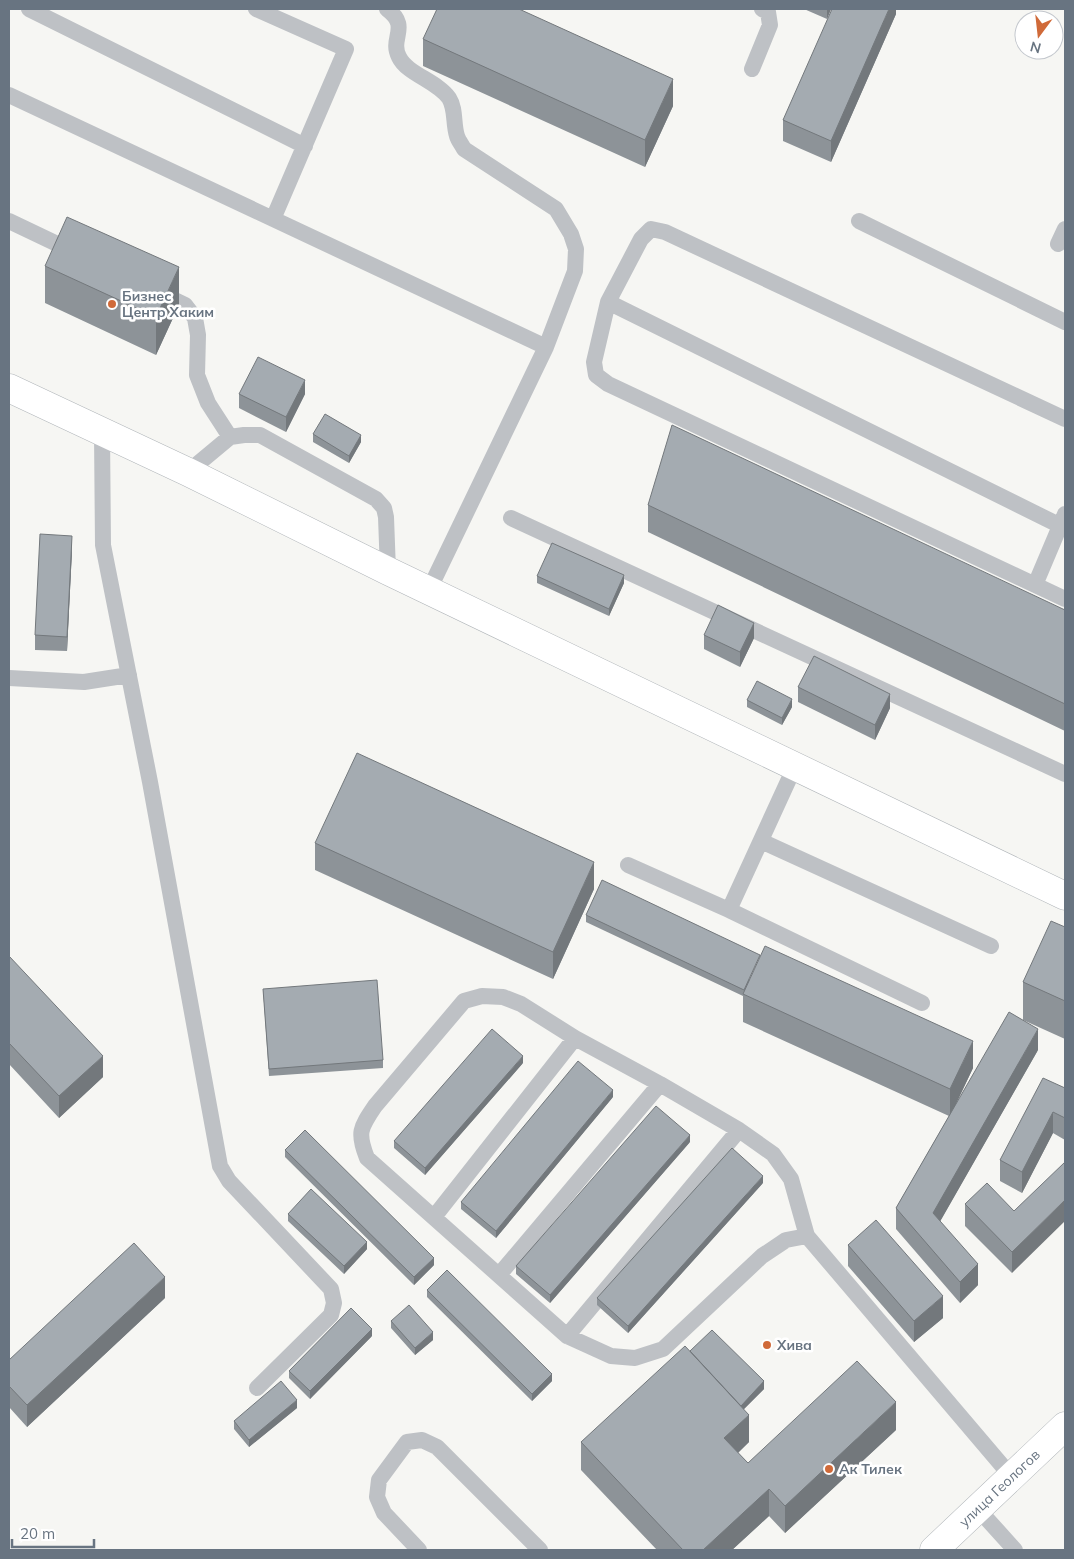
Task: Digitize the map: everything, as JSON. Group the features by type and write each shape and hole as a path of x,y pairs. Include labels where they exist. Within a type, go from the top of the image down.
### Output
{"main road":[{"path":"9,388 188,472 1065,896"},
{"name":"улица Геологов","path":"934,1550 1065,1426"}],"lane":[{"path":"29,9 304,146"},
{"path":"256,9 346,49 273,219"},
{"path":"387,9 399,21 397,55 402,63 443,91 450,100 457,137 464,149 556,209 571,234 576,249 575,270 546,346 429,590"},
{"path":"752,69 770,25 768,12 762,9"},
{"path":"9,95 546,346"},
{"path":"9,221 89,259"},
{"path":"859,221 1065,322"},
{"path":"1065,419 665,232 651,229 641,239 608,302 594,362 596,375 608,384 1065,599"},
{"path":"1058,244 1065,229"},
{"path":"150,288 185,305 195,318 198,335 197,376 208,403 230,437"},
{"path":"608,302 1064,522 1035,585"},
{"path":"102,433 103,545 220,1166 229,1181 330,1290 334,1303 331,1315 257,1388"},
{"path":"188,472 230,437 260,435 376,499 384,508 386,517 388,570"},
{"path":"511,518 1065,774"},
{"path":"9,678 84,682 129,675"},
{"path":"729,910 795,766"},
{"path":"761,841 990,946"},
{"path":"628,865 729,910 922,1004"},
{"path":"807,1236 786,1240 762,1256 663,1349 635,1358 611,1356 567,1336 367,1158 360,1140 364,1122 375,1106 464,1001 482,996 503,997 522,1004 575,1038 739,1130 772,1154 791,1179 807,1236 1011,1476"},
{"path":"434,1217 575,1038"},
{"path":"499,1275 660,1084"},
{"path":"567,1336 739,1130"},
{"path":"419,1550 384,1513 377,1497 379,1480 407,1442 422,1440 437,1447 540,1550"},
{"path":"978,1509 1014,1550"}],"building":[{"path":"437,9 519,9 673,79 645,140 423,39"},
{"path":"832,9 889,9 831,141 783,120"},
{"path":"67,217 179,267 156,317 45,266"},
{"path":"258,357 305,380 286,417 239,394"},
{"path":"325,414 361,435 349,456 313,434"},
{"path":"672,425 1065,610 1065,704 648,505"},
{"path":"40,534 72,536 67,637 35,635"},
{"path":"552,543 624,575 609,609 537,576"},
{"path":"718,605 754,623 740,652 704,635"},
{"path":"814,656 890,694 875,725 798,687"},
{"path":"757,681 792,699 782,718 747,700"},
{"path":"357,753 594,862 553,952 315,843"},
{"path":"602,880 760,955 744,990 586,915"},
{"path":"1051,921 1065,927 1065,1001 1023,982"},
{"path":"765,946 973,1041 950,1089 743,994"},
{"path":"9,956 103,1056 59,1096 9,1043"},
{"path":"377,980 383,1060 269,1069 263,989"},
{"path":"1009,1012 1038,1029 933,1213 978,1264 960,1282 896,1208"},
{"path":"492,1029 523,1056 425,1168 394,1141"},
{"path":"578,1061 613,1090 496,1231 461,1202"},
{"path":"1043,1078 1065,1088 1065,1118 1053,1112 1022,1172 1000,1160"},
{"path":"656,1106 690,1135 550,1295 516,1266"},
{"path":"305,1130 434,1258 414,1277 285,1150"},
{"path":"732,1148 763,1176 628,1326 597,1298"},
{"path":"1065,1162 1065,1200 1012,1252 965,1204 987,1183 1014,1211"},
{"path":"311,1189 367,1242 344,1266 288,1214"},
{"path":"876,1220 943,1296 914,1321 848,1245"},
{"path":"134,1243 165,1277 27,1405 9,1386 9,1360"},
{"path":"447,1270 552,1374 532,1394 427,1290"},
{"path":"409,1305 433,1332 415,1348 391,1321"},
{"path":"351,1308 372,1329 310,1391 289,1371"},
{"path":"712,1330 764,1381 741,1406 690,1351"},
{"path":"685,1346 749,1415 724,1438 748,1463 857,1361 896,1402 785,1506 769,1489 703,1550 683,1550 581,1442"},
{"path":"281,1381 297,1400 249,1440 234,1421"}],"place":[{"name":"Бизнес Центр Хаким","path":"112,304"},
{"name":"Хива","path":"767,1345"},
{"name":"Ак Тилек","path":"829,1469"}]}
